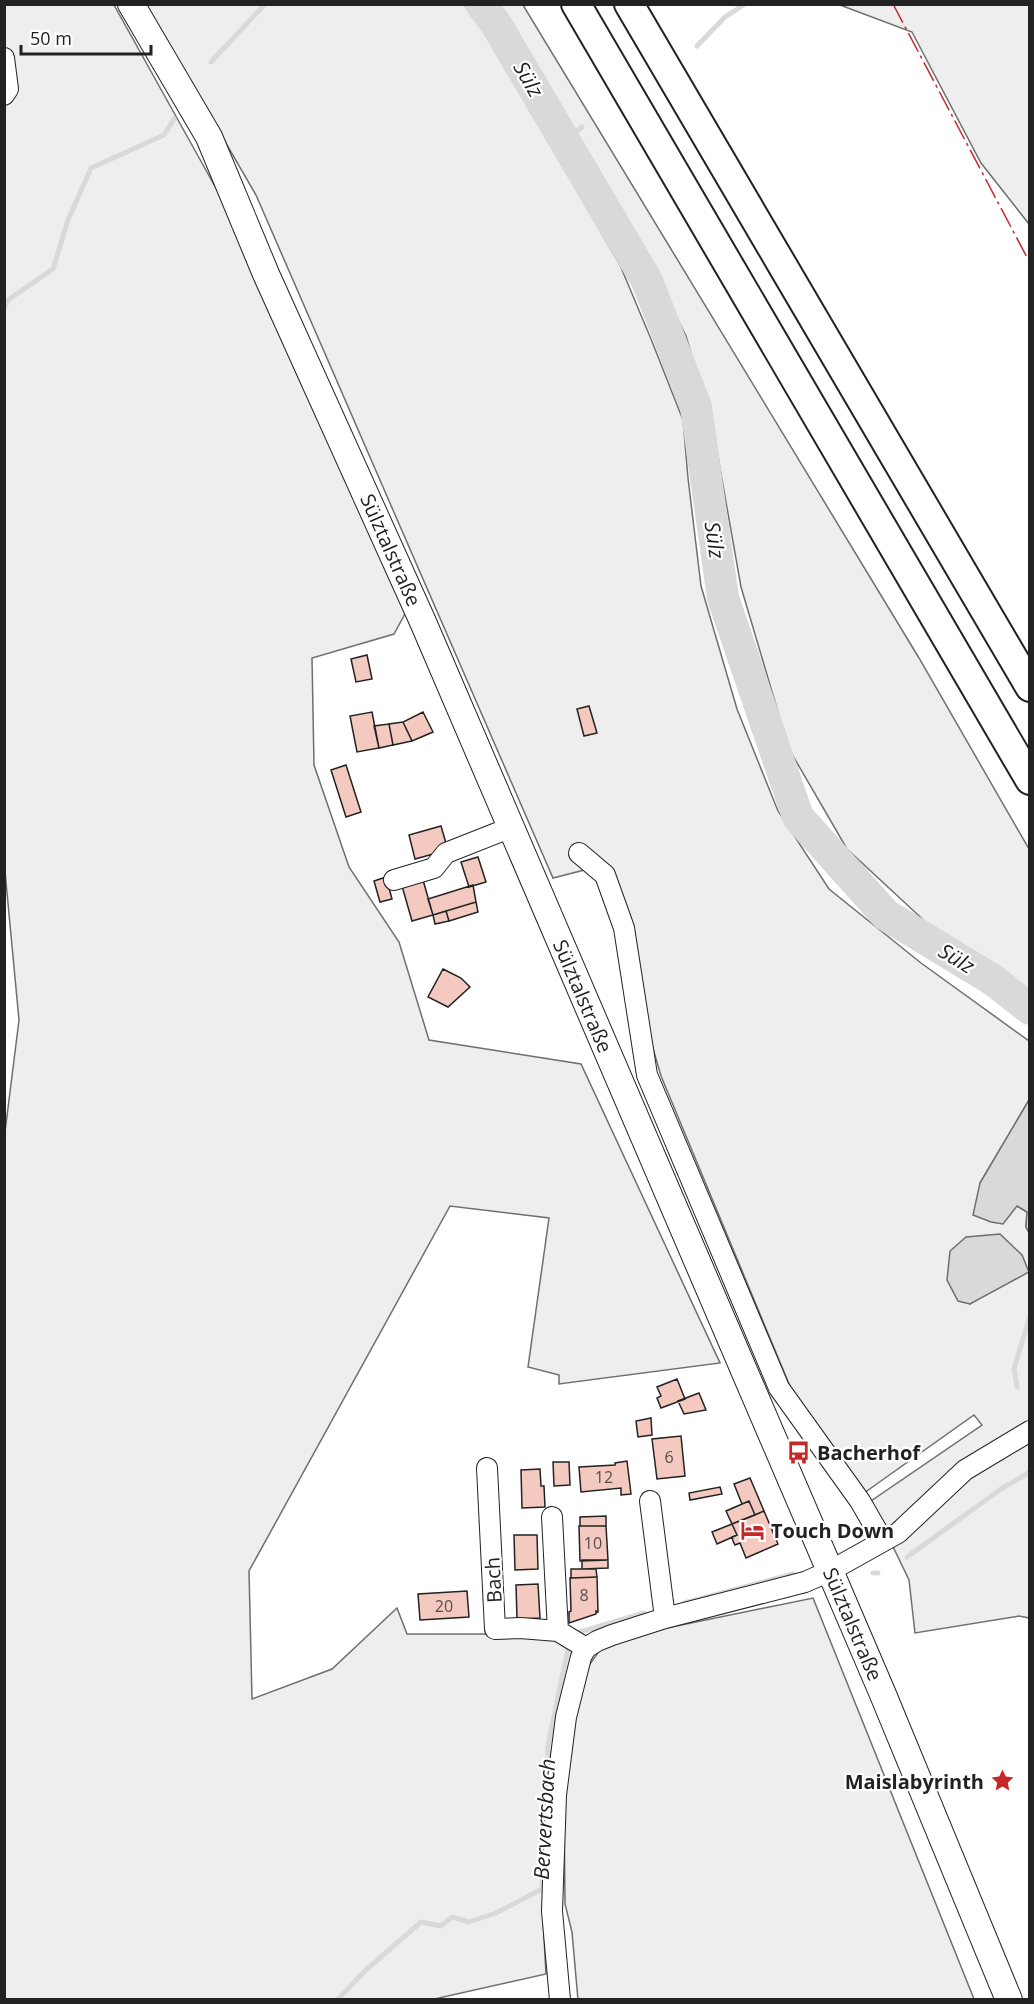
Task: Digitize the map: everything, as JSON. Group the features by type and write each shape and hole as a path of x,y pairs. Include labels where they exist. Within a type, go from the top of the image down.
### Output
{"highway":[{"path":"576,4 1029,780"},
{"path":"629,4 1029,687"}],"main road":[{"name":"Sülztalstraße","path":"131,4 209,137 266,274 423,622 830,1571 1009,2000"}],"street":[{"path":"4,58 8,89 4,95"},
{"path":"394,880 434,868 446,853 512,827"},
{"path":"579,853 605,875 624,928 647,1075 779,1388 860,1501 883,1541"},
{"path":"560,2000 552,1911 556,1795 566,1717 580,1657 586,1648 597,1641 665,1618 805,1582 830,1571 898,1533 965,1470 1029,1431"},
{"name":"Bach","path":"487,1468 495,1629 558,1631 586,1648"},
{"path":"650,1501 665,1618"},
{"path":"552,1517 558,1631"}],"shaded area":[{"path":"5,5 114,5 227,208 406,612 394,634 312,658 314,765 349,867 399,942 429,1040 581,1064 720,1363 559,1384 559,1375 528,1367 549,1218 450,1206 249,1571 252,1699 332,1669 397,1608 407,1634 503,1634 565,1640 575,1651 553,1742 548,1775 543,1919 546,1974 430,2000 5,2000 4,1140 19,1020 4,861"},
{"path":"146,5 464,5 474,13 620,265 683,420 701,586 737,709 778,811 829,889 921,963 1029,1041 1029,1100 980,1183 1027,1212 1026,1227 1030,1233 1029,1618 1019,1616 915,1633 909,1580 871,1501 982,1425 974,1415 864,1493 792,1391 661,1076 600,866 553,878 256,195","holes":["966,1237 986,1294 970,1304"]},
{"path":"496,5 523,5 919,658 1029,849 1029,990 931,927 847,849 789,749 741,587 712,423 686,336 628,220"},
{"path":"840,5 1029,5 1029,224 981,163 912,32"},
{"path":"1029,1100 1030,1233 1026,1227 1027,1212 1017,1206 1003,1224 973,1215 980,1183"},
{"path":"1000,1234 1022,1255 1029,1272 970,1304 958,1301 947,1280 950,1251 966,1237"},
{"path":"813,1598 974,1999 578,2000 572,1932 565,1904 564,1810 570,1722 587,1668 600,1650 623,1637"}],"building":[{"path":"367,655 372,679 356,682 351,659"},
{"path":"589,706 597,733 584,736 577,709"},
{"path":"372,712 379,748 357,752 350,716"},
{"path":"423,712 433,732 412,741 403,722"},
{"path":"403,722 412,741 393,745 389,724"},
{"path":"389,724 393,745 379,748 374,726"},
{"path":"346,765 361,812 346,817 331,770"},
{"path":"441,826 448,850 415,859 409,835"},
{"path":"478,857 486,882 469,887 461,862"},
{"path":"386,877 392,899 380,902 374,881"},
{"path":"423,880 433,915 412,921 402,886"},
{"path":"473,885 476,902 433,915 428,899"},
{"path":"476,902 478,912 449,921 446,911"},
{"path":"446,911 449,921 435,924 433,915"},
{"path":"443,969 461,978 470,987 448,1007 428,997"},
{"path":"677,1379 685,1399 661,1408 657,1398 661,1396 657,1387"},
{"path":"699,1393 706,1410 684,1414 678,1401"},
{"path":"651,1418 652,1435 638,1437 636,1421"},
{"path":"681,1436 685,1476 657,1479 652,1439"},
{"path":"627,1461 631,1494 621,1495 621,1488 581,1492 579,1467 615,1465 615,1463"},
{"path":"553,1462 569,1462 570,1485 554,1486"},
{"path":"540,1469 545,1507 522,1508 521,1470"},
{"path":"750,1478 764,1511 755,1515 749,1501 742,1504 734,1484"},
{"path":"720,1487 722,1494 690,1500 689,1493"},
{"path":"749,1501 755,1515 732,1524 726,1511"},
{"name":"Touch Down","path":"764,1511 778,1544 746,1558 740,1543 735,1545 733,1541 732,1537 737,1535 732,1524"},
{"path":"606,1516 606,1526 580,1526 580,1517"},
{"path":"732,1524 737,1535 717,1544 712,1532"},
{"path":"579,1526 606,1526 608,1560 580,1561"},
{"path":"514,1535 537,1535 538,1569 515,1570"},
{"path":"582,1560 608,1560 608,1568 582,1569"},
{"path":"571,1569 596,1569 597,1577 571,1578"},
{"path":"597,1577 598,1612 569,1623 570,1578"},
{"path":"538,1584 540,1618 517,1619 516,1585"},
{"path":"467,1591 469,1617 420,1620 418,1594"}],"waterway":[{"path":"211,62 265,4"},
{"name":"Sülz","path":"481,4 496,24 647,281 696,407 723,598 798,817 886,915 993,980 1030,1009"},
{"path":"697,46 725,17 745,4"},
{"path":"4,309 8,300 53,269 68,220 91,168 164,135 174,119"},
{"path":"565,140 582,127"},
{"name":"Bervertsbach","path":"1017,1387 1014,1369 1030,1316"},
{"name":"Bervertsbach","path":"907,1557 1001,1489 1030,1472"},
{"name":"Bervertsbach","path":"873,1573 878,1573"},
{"name":"Bervertsbach","path":"684,1603 793,1574"},
{"name":"Bervertsbach","path":"580,1632 644,1613"},
{"name":"Bervertsbach","path":"337,2000 366,1970 421,1922 441,1926 452,1917 469,1922 496,1913 542,1889 548,1745 568,1649"}],"power":[{"path":"893,4 1030,263"}],"place":[{"name":"Bacherhof","path":"799,1452"},
{"name":"Touch Down","path":"753,1530"},
{"name":"Maislabyrinth","path":"1002,1781"}]}
